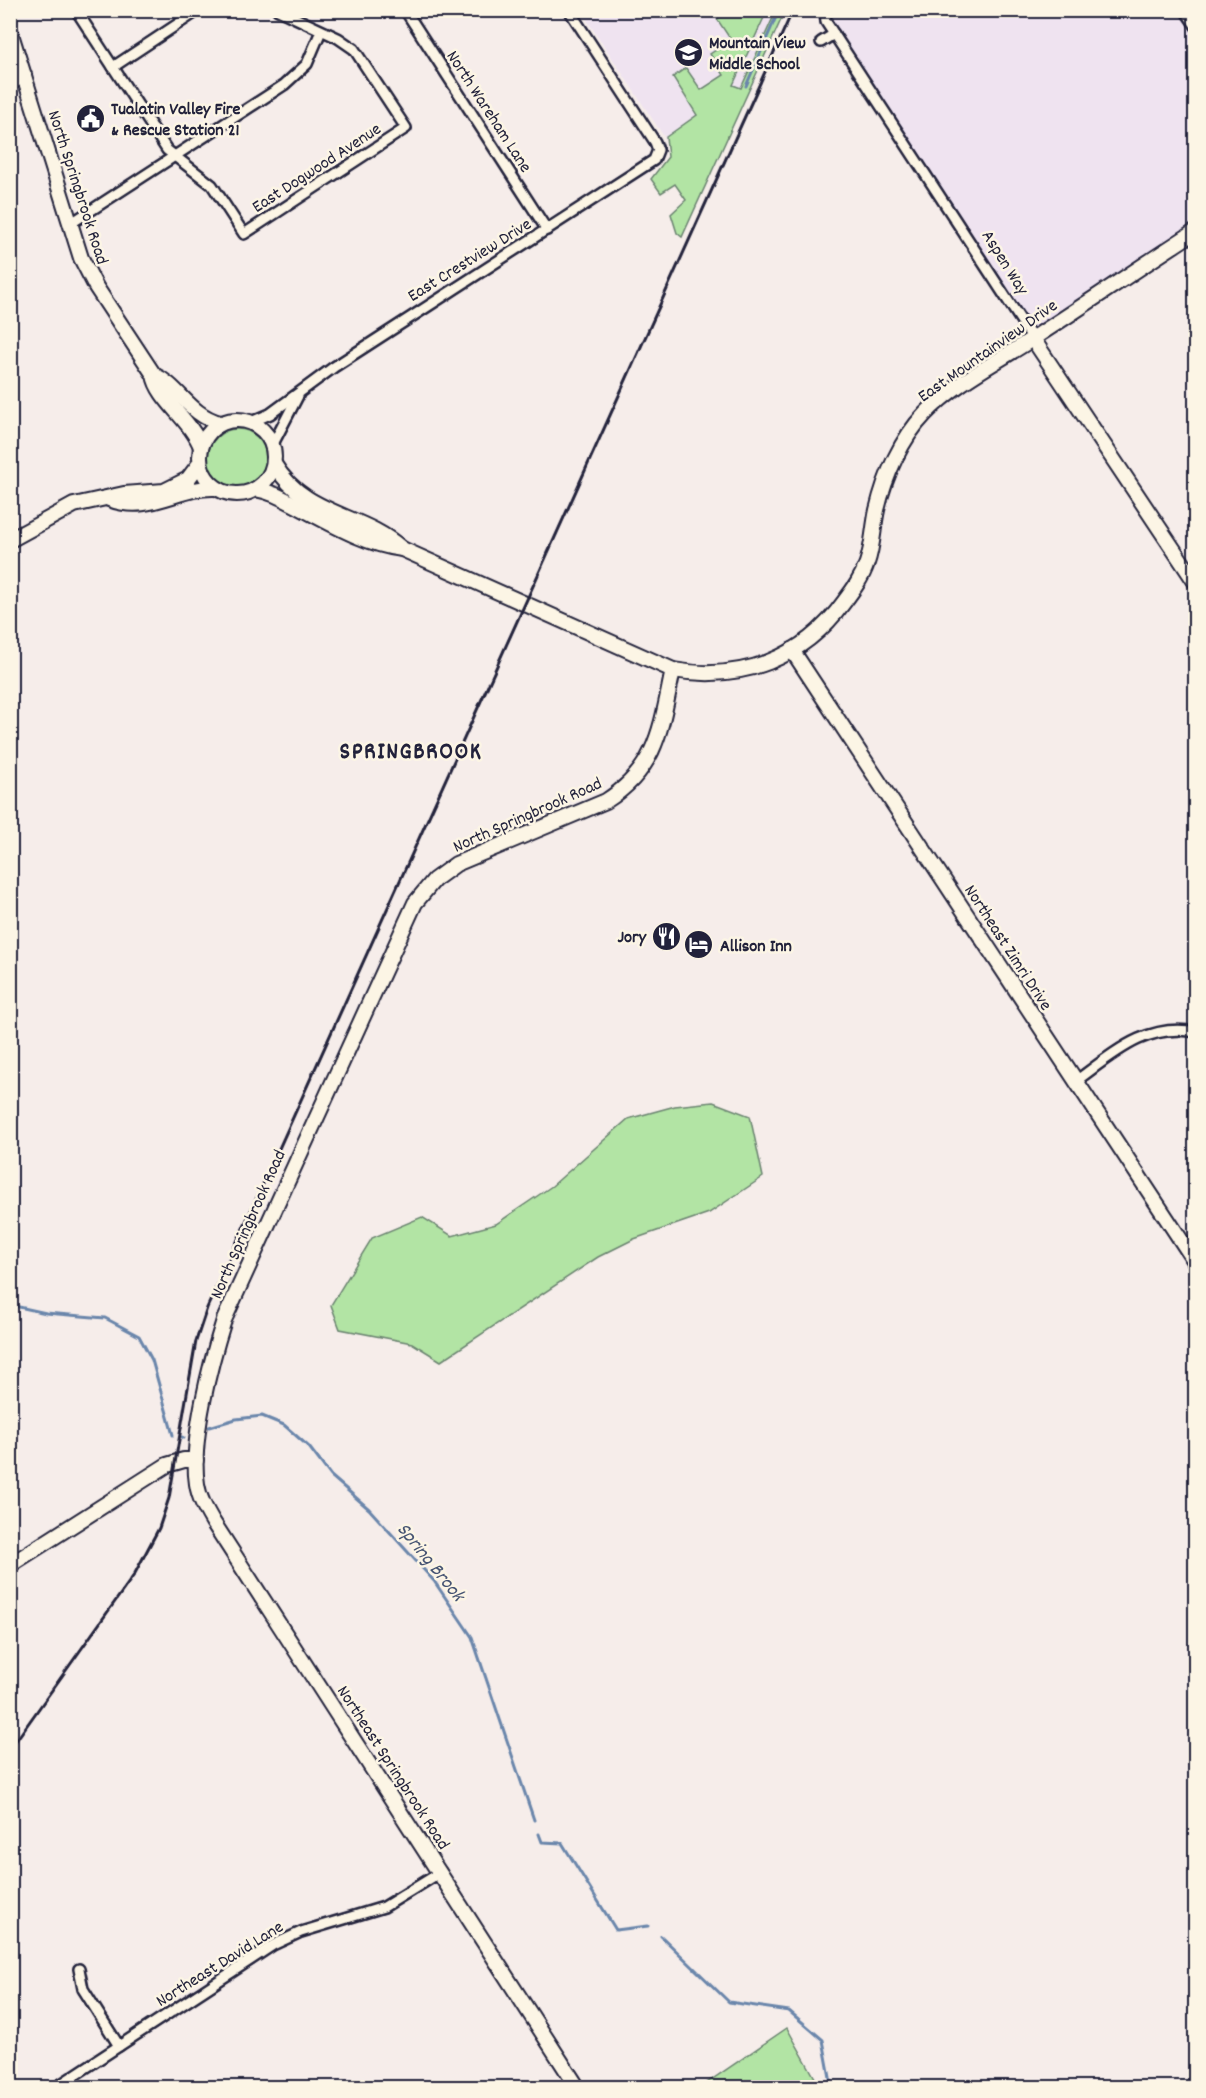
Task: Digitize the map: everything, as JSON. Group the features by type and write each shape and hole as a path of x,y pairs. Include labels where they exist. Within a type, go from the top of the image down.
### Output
{"street":[{"path":"76,10 174,158"},
{"path":"113,67 199,10"},
{"path":"70,224 174,158 297,74 307,63 321,32 278,10"},
{"name":"North Wareham Lane","path":"405,10 548,230"},
{"name":"East Crestview Drive","path":"251,422 270,414 298,396 344,361 650,165 657,153 655,141 569,10"},
{"path":"821,42 834,34 826,22 825,10"},
{"path":"1185,10 1196,26"},
{"name":"North Springbrook Road","path":"10,31 87,272 154,375 155,385 192,428 201,447"},
{"name":"East Dogwood Avenue","path":"174,158 212,185 244,234 406,128 354,49 321,32"},
{"name":"Aspen Way","path":"834,34 1196,583"},
{"path":"10,83 24,75"},
{"name":"East Mountainview Drive","path":"673,670 714,675 737,672 777,659 825,625 859,582 867,564 882,492 897,456 911,432 940,400 1196,231"},
{"name":"North Springbrook Road","path":"154,375 163,380 184,402 202,416 220,423"},
{"name":"East Crestview Drive","path":"273,444 298,396"},
{"path":"109,499 122,504 146,504 194,490 216,488 238,495 256,489 266,482 274,464 273,444 264,431 251,422 236,420 220,423 205,437 201,447 200,463 209,482 216,488"},
{"path":"10,540 74,505 124,494 148,495 168,490 188,479 200,463"},
{"path":"274,464 286,483 303,497 389,538 402,549 673,670"},
{"path":"256,489 278,495 316,516 385,547 402,549"},
{"name":"Northeast Zimri Drive","path":"792,650 1196,1263"},
{"name":"North Springbrook Road","path":"196,1460 208,1376 224,1320 415,903 434,880 456,864 606,801 624,789 635,779 654,751 673,670"},
{"path":"1076,1081 1121,1049 1143,1037 1176,1028 1196,1032"},
{"path":"10,1565 167,1465 196,1460"},
{"name":"Northeast Springbrook Road","path":"196,1460 199,1495 213,1522 441,1872 578,2088"},
{"name":"Northeast David Lane","path":"55,2088 273,1945 309,1930 384,1907 441,1872"},
{"path":"79,1969 83,1989 119,2046"}],"shaded area":[{"name":"Mountain View Middle School","path":"581,11 786,11 749,93 669,144"},
{"path":"827,11 1195,11 1195,233 1033,339 834,34"}],"green space":[{"path":"731,10 767,11 733,85 741,88 776,11 785,11 682,237 677,233 671,214 686,200 675,184 661,193 651,179 668,157 666,137 697,115 673,77 686,68 701,90 724,75 710,54 731,40 717,19"},
{"path":"237,429 253,434 261,442 266,458 261,474 253,482 237,487 221,482 213,474 208,458 213,442 221,434"},
{"path":"713,1102 750,1116 763,1177 709,1213 634,1239 598,1257 441,1361 412,1343 340,1329 331,1305 372,1238 422,1217 452,1236 496,1224 552,1186 628,1119 675,1106"},
{"path":"787,2028 820,2087 701,2087"}],"waterway":[{"path":"746,86 779,10"},
{"name":"Spring Brook","path":"10,1305 46,1313 105,1318 139,1336 152,1360 173,1435"},
{"name":"Spring Brook","path":"209,1427 236,1419 262,1416 284,1425 309,1447 331,1476 369,1509 434,1581 472,1637 534,1820"},
{"name":"Spring Brook","path":"539,1834 542,1842 562,1843 616,1930 648,1926"},
{"name":"Spring Brook","path":"661,1936 729,2002 789,2011 823,2040 831,2083 829,2088"}],"railway":[{"path":"10,1749 134,1575 159,1528 169,1498 196,1341 207,1308 793,10"}],"place":[{"name":"Mountain View Middle School","path":"688,52"},
{"name":"Tualatin Valley Fire & Rescue Station 21","path":"90,118"},
{"name":"Jory","path":"667,936"},
{"name":"Allison Inn","path":"699,945"}],"district":[{"name":"SPRINGBROOK","path":"411,750"}]}
